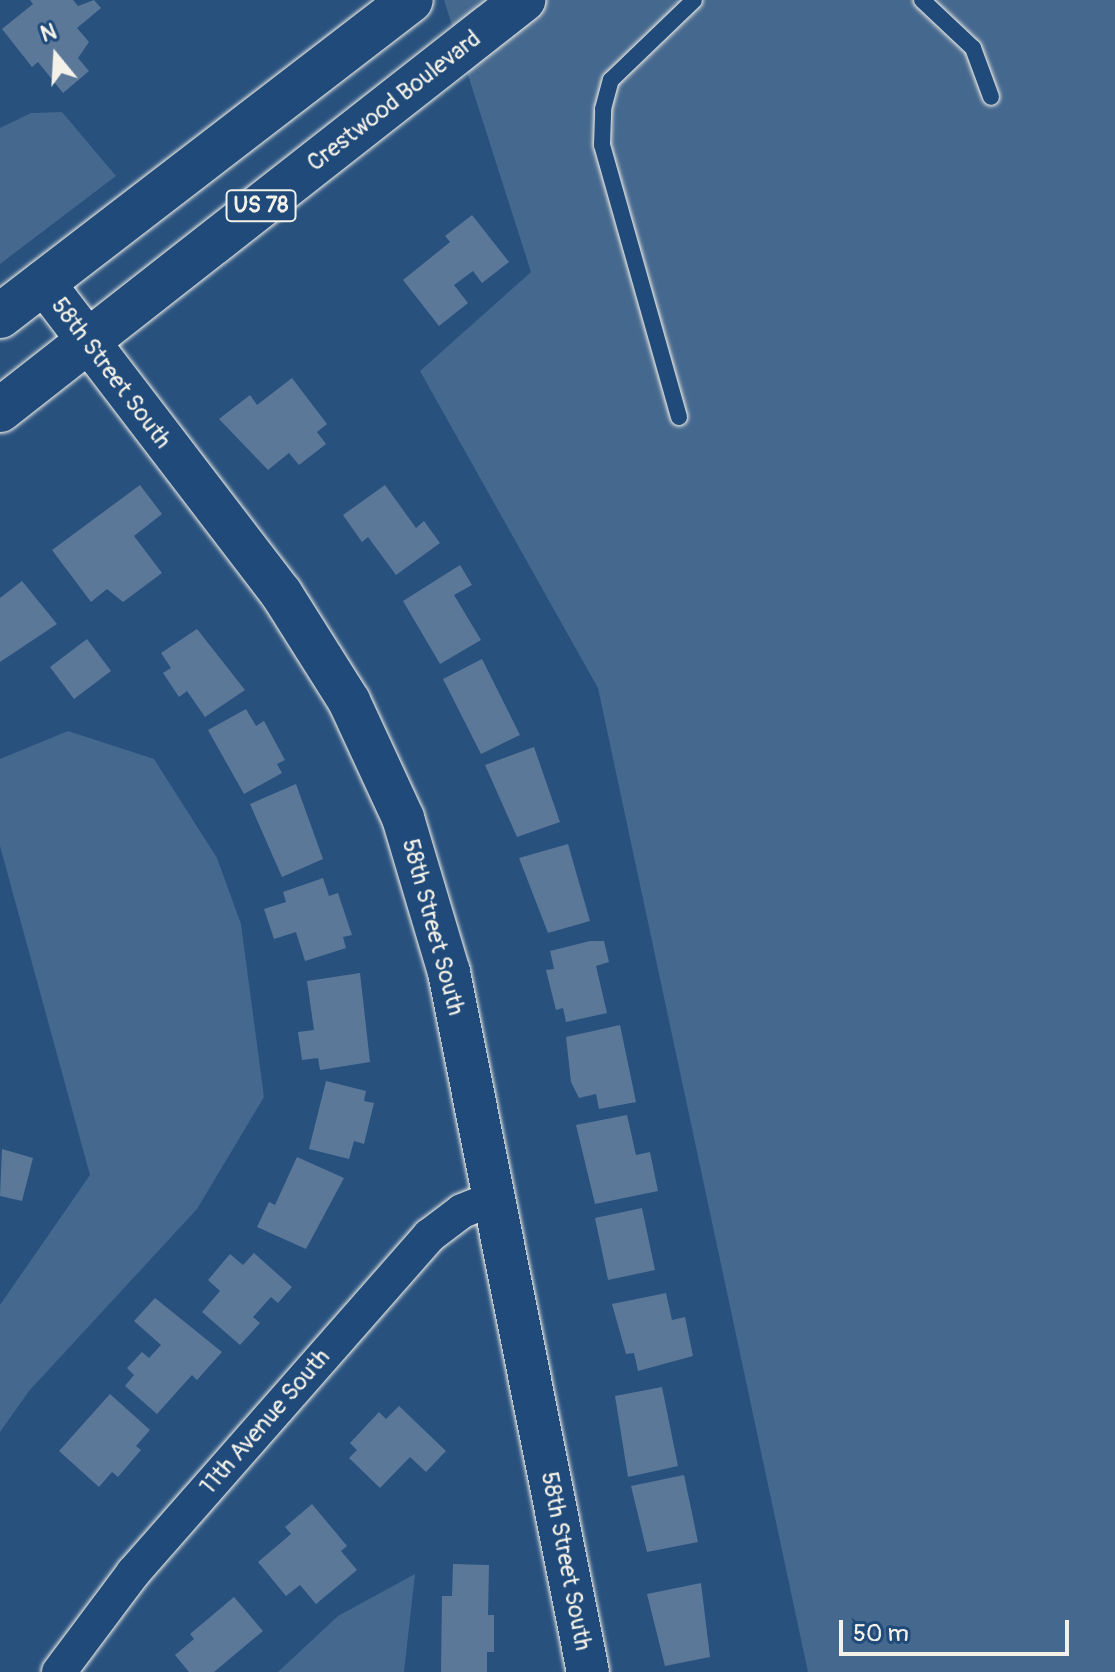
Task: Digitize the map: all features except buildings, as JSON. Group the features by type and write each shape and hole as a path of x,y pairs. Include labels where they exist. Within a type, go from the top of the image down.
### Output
{"main road":[{"name":"US 78","path":"0,316 411,0"},
{"name":"Crestwood Boulevard","path":"0,410 523,0"}],"street":[{"name":"58th Street South","path":"43,282 281,593 330,668 378,759 436,920 495,1198 588,1672"},
{"name":"11th Avenue South","path":"59,1672 125,1583 429,1236 462,1211 495,1198"}],"lane":[{"path":"679,417 602,145 603,109 611,80 694,0"},
{"path":"922,0 973,48 991,97"}],"shaded area":[{"path":"444,0 1115,0 1115,1672 808,1672 598,688 420,371 531,272"},
{"path":"62,112 116,176 0,264 0,128 31,113"},
{"path":"68,731 154,759 217,858 241,924 264,1097 197,1209 29,1391 0,1432 0,1305 90,1175 0,846 0,759"},
{"path":"415,1574 404,1672 278,1672 338,1616"}]}
